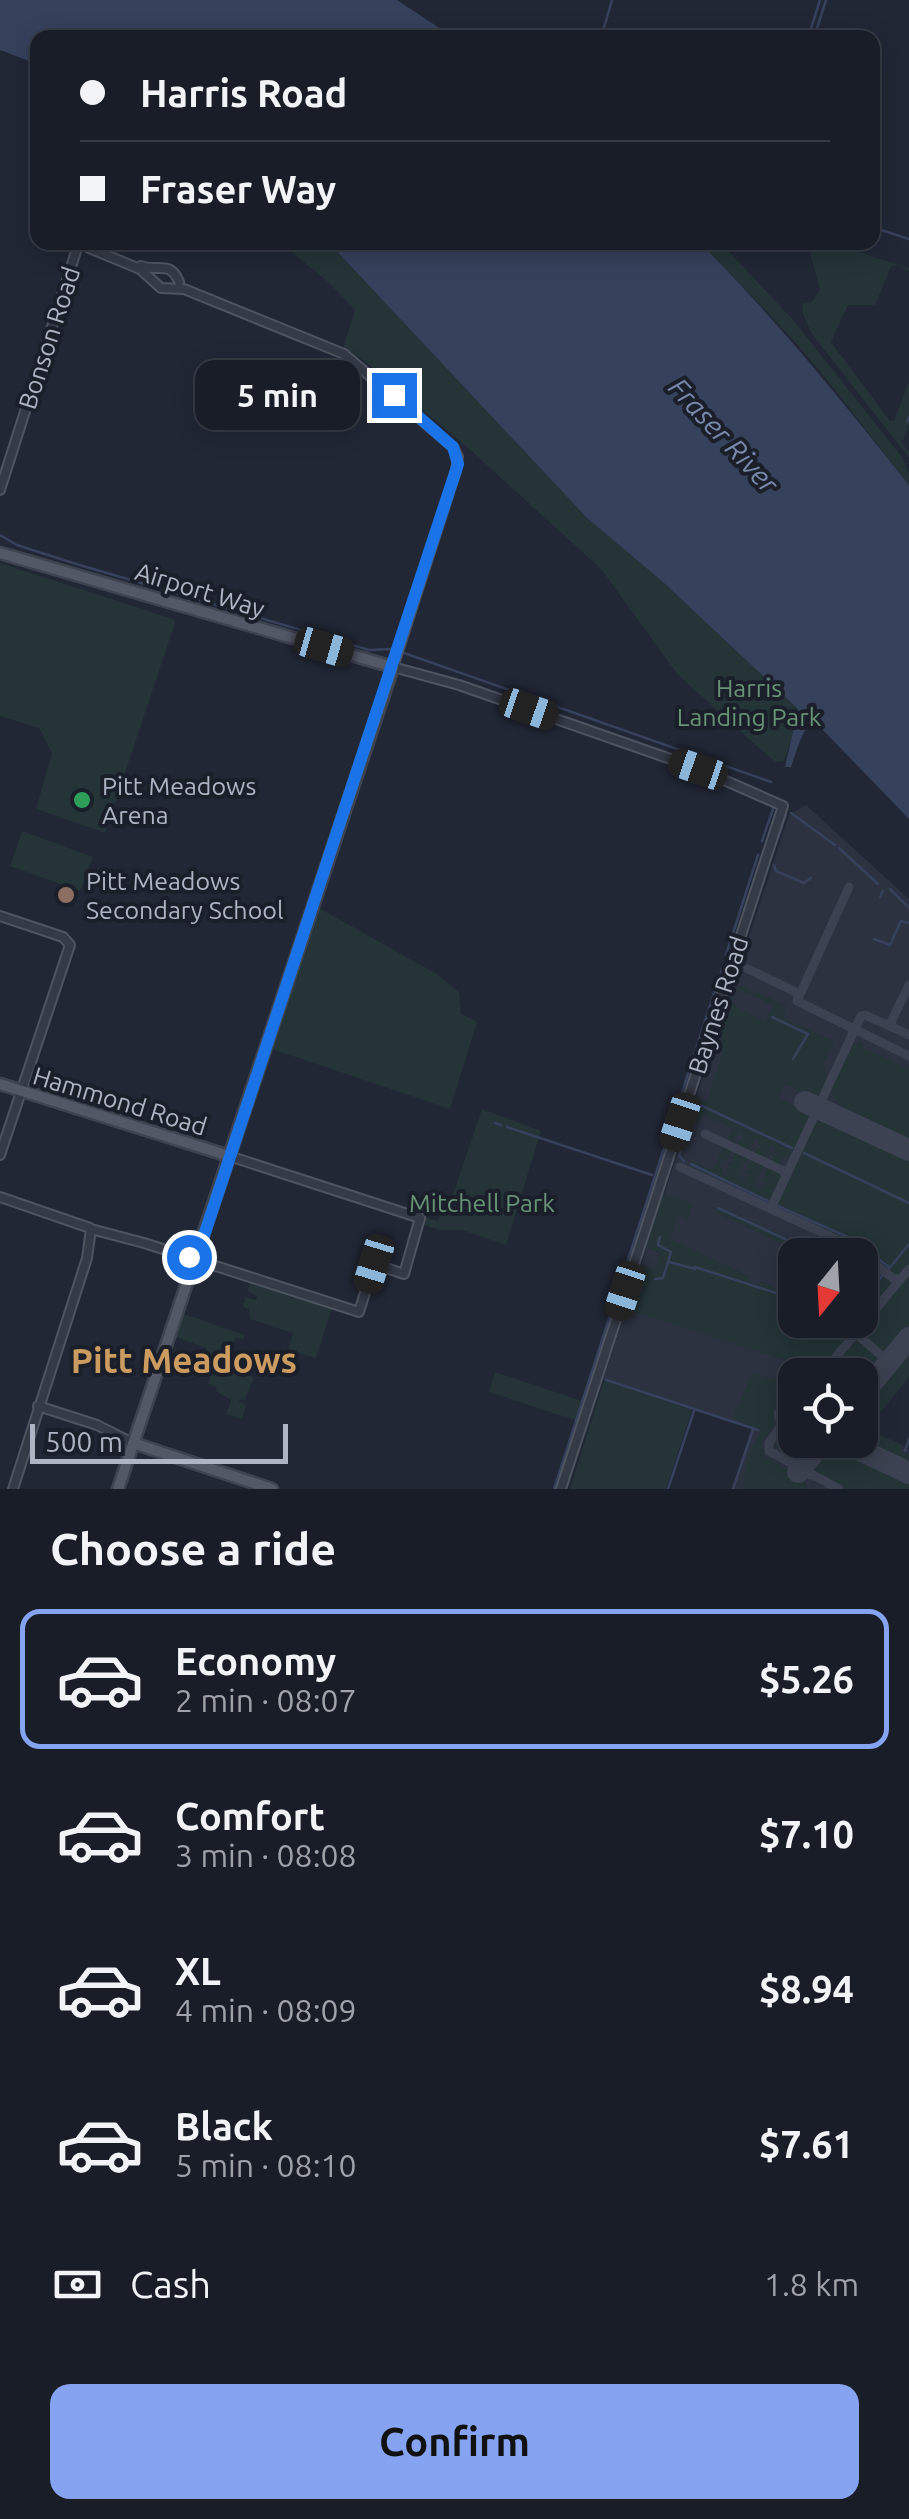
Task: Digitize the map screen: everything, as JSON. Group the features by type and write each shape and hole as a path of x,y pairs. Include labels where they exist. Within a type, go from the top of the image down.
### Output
{"main road":[{"name":"Airport Way","path":"0,553 392,667"},
{"path":"120,1489 392,667"},
{"name":"Hammond Road","path":"0,1084 211,1150 226,1163"},
{"path":"135,1444 272,1489"}],"street":[{"name":"Bonson Road","path":"0,490 81,250"},
{"path":"99,250 151,272 158,287 166,290 178,284"},
{"path":"151,272 161,266 170,269 178,284 349,357 453,447 458,457 444,510 392,667"},
{"name":"Airport Way","path":"392,667 459,685 698,769 783,806"},
{"name":"Baynes Road","path":"561,1489 783,806"},
{"path":"0,916 69,940 70,947 0,1154"},
{"path":"0,1197 359,1312 374,1264 404,1274 420,1218 226,1163"},
{"path":"11,1489 90,1258 94,1228"},
{"path":"38,1406 97,1424 135,1444"}],"shaded area":[{"path":"806,805 909,899 909,1376 878,1414 878,1358 778,1358 778,1458 878,1458 878,1435 909,1449 909,1489 734,1489 753,1429 603,1380 789,815"}],"green space":[{"name":"Harris Landing Park","path":"289,250 336,250 587,518 664,583 798,709 784,761 776,762 768,756 678,675 601,569 467,447 360,357 343,348 355,310"},
{"path":"707,250 728,250 794,321 902,457 909,485 842,398"},
{"path":"809,250 852,250 909,268 891,267 875,305 848,305 831,342 890,421 894,421 909,381 909,425 903,441 899,439 909,458 812,334 802,312 803,303 812,302 820,289"},
{"path":"0,563 176,620 105,833 36,809 52,753 39,728 0,716"},
{"path":"22,831 93,857 80,891 10,866"},
{"path":"319,908 437,974 459,992 461,1014 477,1022 450,1109 269,1048"},
{"path":"740,985 751,990 749,994 734,994 732,1001 737,1008 765,1021 773,1005 752,995 754,991 786,1006 783,1018 834,1041 823,1064 828,1078 818,1099 784,1084 778,1097 810,1113 793,1154 783,1157 779,1166 770,1162 773,1155 779,1156 774,1153 775,1148 767,1147 772,1151 770,1154 764,1152 768,1161 754,1154 757,1148 763,1148 758,1145 759,1140 751,1139 755,1144 748,1146 753,1149 751,1153 737,1146 740,1140 746,1141 743,1133 734,1132 739,1136 731,1138 737,1142 735,1145 727,1142 733,1128 702,1114 696,1125 687,1121 696,1095 696,1100 706,1102 724,1049 724,1016 735,991"},
{"path":"862,1042 863,1048 909,1069 909,1142 853,1116 830,1090 851,1046"},
{"name":"Mitchell Park","path":"482,1109 541,1131 506,1245 462,1230 439,1230 425,1225 424,1217 438,1221 444,1203 451,1200"},
{"path":"825,1120 909,1159 909,1265 899,1278 878,1263 878,1238 839,1238 776,1207 790,1175 798,1177 791,1173 815,1123"},
{"path":"724,1146 732,1150 730,1156 723,1155 729,1159 721,1160 725,1166 718,1165 722,1174 731,1176 726,1171 733,1170 728,1165 736,1164 731,1159 736,1152 749,1158 746,1163 740,1162 744,1169 738,1167 741,1174 735,1174 740,1177 739,1182 747,1183 742,1178 750,1176 745,1173 747,1170 752,1172 747,1167 751,1159 765,1166 762,1171 756,1170 761,1173 754,1175 758,1182 751,1181 756,1190 763,1190 758,1186 766,1185 762,1178 769,1178 764,1175 767,1167 782,1174 770,1202 689,1166 692,1161 713,1170"},
{"path":"663,1194 689,1202 692,1207 687,1223 687,1218 679,1215 670,1239 749,1276 748,1280 756,1286 762,1282 778,1289 778,1338 848,1338 832,1358 779,1358 629,1310 640,1265 656,1269 660,1253 646,1247"},
{"path":"718,1206 788,1238 778,1238 778,1242 715,1212"},
{"path":"878,1270 893,1284 878,1302"},
{"path":"909,1272 909,1329 891,1350 880,1351 865,1338 878,1338 878,1310"},
{"path":"252,1282 332,1308 316,1358 288,1350 293,1333 250,1319 249,1309 243,1307 245,1297 256,1300 257,1296 247,1290"},
{"path":"184,1314 245,1335 243,1339 235,1338 231,1351 209,1362 207,1367 202,1365 206,1348 176,1337"},
{"path":"861,1342 877,1358 838,1358 850,1343"},
{"path":"909,1348 909,1377 878,1415 878,1385"},
{"path":"213,1370 225,1374 232,1370 254,1377 245,1400 239,1402 246,1405 242,1419 226,1414 231,1400 208,1384"},
{"path":"495,1372 582,1401 575,1420 489,1392"},
{"path":"752,1373 778,1381 778,1419 762,1443 765,1457 803,1475 808,1489 744,1489 748,1458 762,1431 733,1418"},
{"path":"604,1381 692,1410 666,1489 570,1489"},
{"path":"878,1434 902,1445 901,1451 909,1454 909,1466 878,1452"},
{"path":"817,1458 864,1458 909,1479 909,1489 844,1489 813,1475 811,1465"}],"water":[{"path":"0,0 397,0 442,30 30,30 30,61 0,50"},
{"name":"Fraser River","path":"336,250 707,250 783,332 909,485 909,819 812,722 802,736 791,767 785,767 798,709 664,583 587,518"}],"waterway":[{"path":"603,30 612,0"},
{"path":"811,30 820,0"},
{"path":"817,30 826,0"},
{"path":"880,230 909,239"},
{"path":"907,422 909,417"},
{"path":"0,535 17,545 73,563 369,650 392,649"},
{"path":"404,653 771,782"},
{"path":"762,841 774,806"},
{"path":"791,813 835,845"},
{"path":"778,838 786,814"},
{"path":"839,848 878,884"},
{"path":"726,955 758,855"},
{"path":"774,865 776,871 804,883 811,878"},
{"path":"890,889 909,908"},
{"path":"880,897 883,891"},
{"path":"874,939 890,945 901,921 909,923"},
{"path":"719,980 722,969"},
{"path":"554,1489 717,984"},
{"path":"772,1017 808,1034 793,1059"},
{"path":"690,1121 698,1104 792,1148"},
{"path":"495,1123 501,1125"},
{"path":"507,1127 652,1175"},
{"path":"684,1161 679,1156 688,1129"},
{"path":"804,1153 909,1203"},
{"path":"691,1164 768,1201"},
{"path":"778,1206 852,1239 889,1267"},
{"path":"718,1208 783,1238"},
{"path":"655,1279 663,1278 671,1252 658,1245 660,1237"},
{"path":"888,1270 909,1244"},
{"path":"669,1262 695,1269"},
{"path":"695,1267 778,1294"},
{"path":"878,1281 883,1275"},
{"path":"606,1380 758,1430"},
{"path":"668,1489 694,1411"},
{"path":"733,1489 753,1429"},
{"path":"905,1451 909,1439"}],"taxiway":[{"path":"849,887 797,1001 909,1056"},
{"path":"748,969 796,992 798,997"},
{"path":"893,1028 891,1022 909,985"},
{"path":"773,1210 861,1016 909,1035"},
{"path":"705,1134 784,1171 786,1177"},
{"path":"680,1167 851,1246 894,1279 901,1279"},
{"path":"835,1358 909,1269"},
{"path":"861,1338 889,1362"},
{"path":"778,1430 769,1443 769,1451 778,1456"},
{"path":"782,1458 839,1489"},
{"path":"792,1463 809,1458 810,1475"}],"runway":[{"path":"805,1102 909,1150"},
{"path":"878,1375 909,1338"},
{"path":"798,1472 809,1458"},
{"path":"877,1458 909,1473"}],"place":[{"name":"Pitt Meadows Arena","path":"82,800"},
{"name":"Pitt Meadows Secondary School","path":"66,895"}],"district":[{"name":"Pitt Meadows","path":"184,1360"}],"route":[{"path":"189,1257 196,1260 458,464 453,447 394,395"}]}
